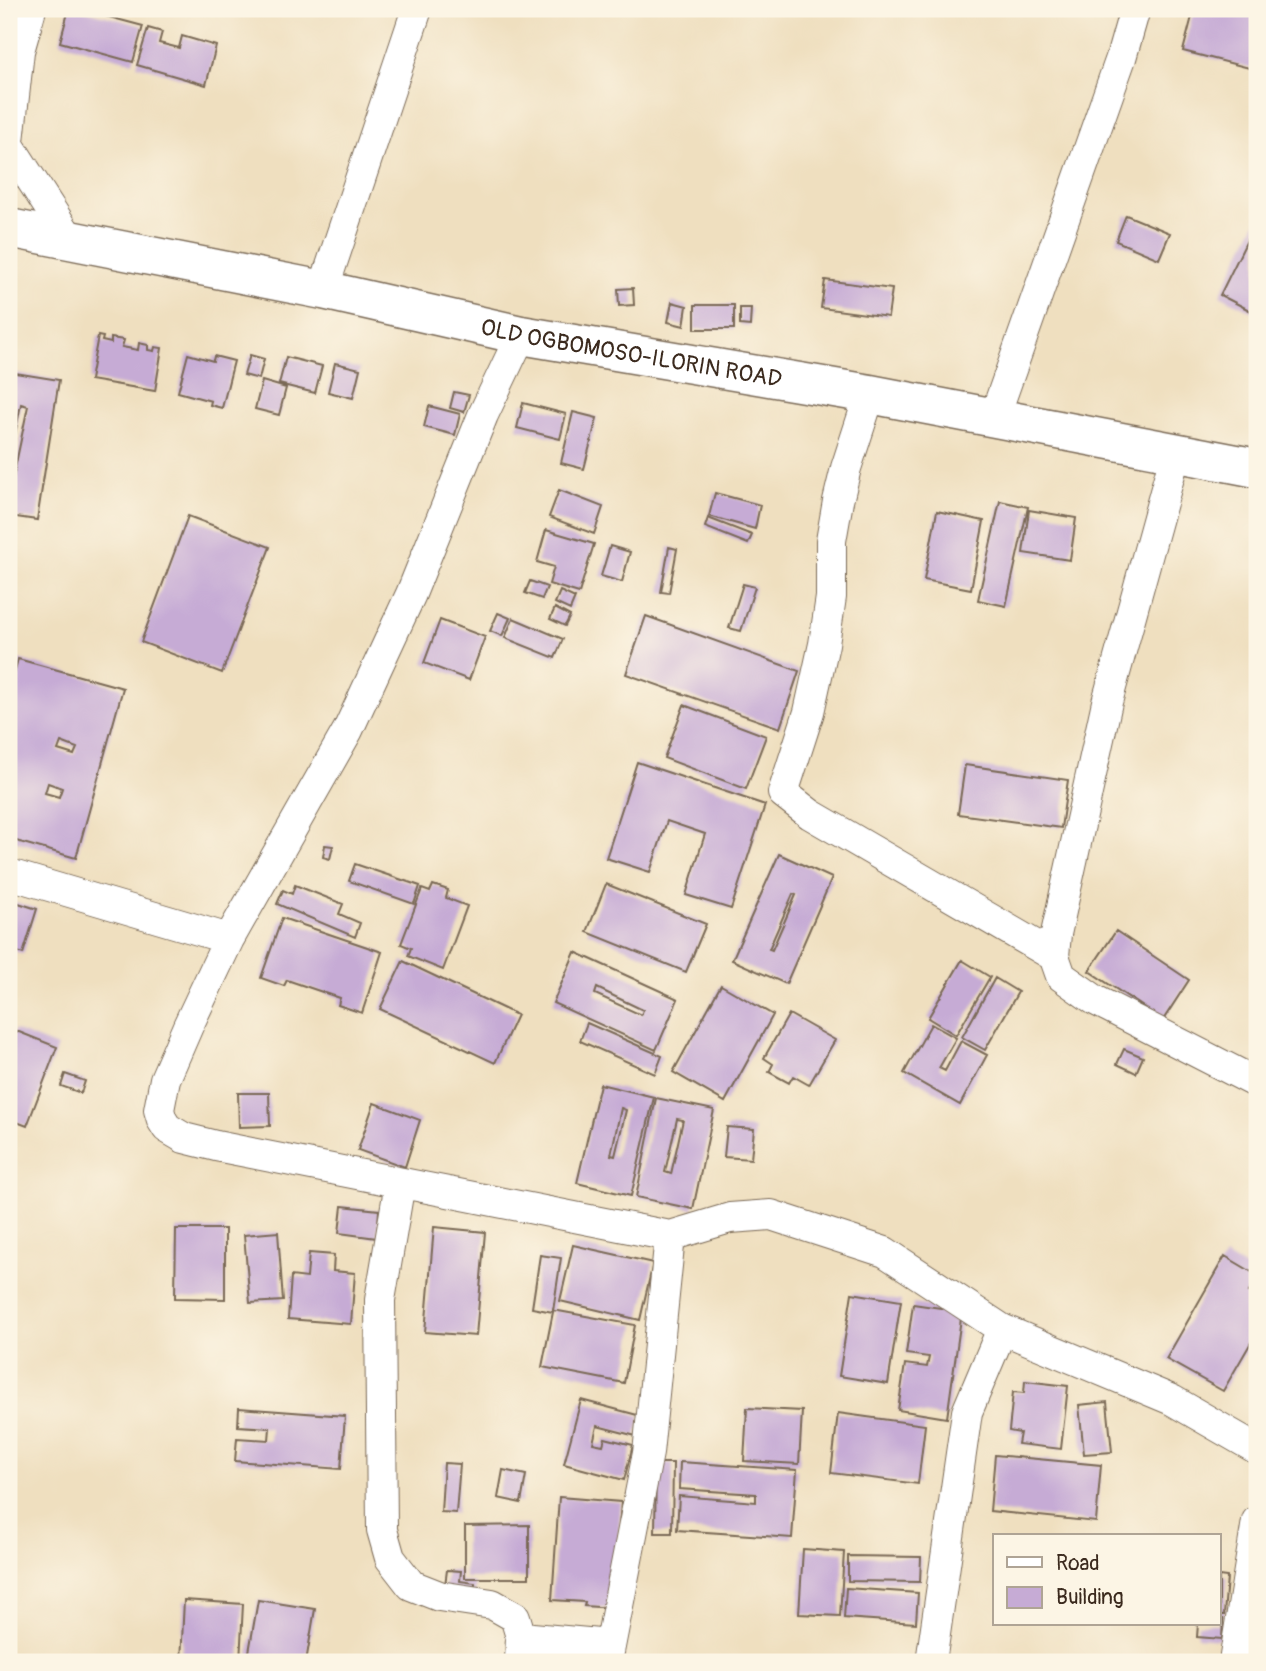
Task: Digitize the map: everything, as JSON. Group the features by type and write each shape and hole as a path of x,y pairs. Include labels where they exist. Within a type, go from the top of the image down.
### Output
{"highway":[{"name":"OLD OGBOMOSO-ILORIN ROAD","path":"9,228 323,290 521,335 870,394 1257,468"}],"street":[{"path":"31,9 19,51 9,143 71,241"},
{"path":"323,290 417,9"},
{"path":"995,418 1121,58 1135,9"},
{"path":"521,335 483,415 411,594 348,730 229,939 188,1026 165,1079 159,1110 167,1128 184,1138 216,1146 670,1236 730,1218 771,1215 885,1252 1002,1329 1172,1401 1257,1449"},
{"path":"870,394 838,501 831,541 831,597 824,644 809,712 783,793 810,814 1054,956"},
{"path":"1176,452 1107,702 1055,934 1054,956 1062,976 1095,1000 1257,1083"},
{"path":"9,874 229,939"},
{"path":"400,1183 380,1300 382,1530 390,1558 411,1585 439,1596 492,1604 514,1618 521,1650 609,1654 648,1452 670,1236"},
{"path":"932,1662 967,1412 1002,1329"},
{"path":"1234,1662 1257,1521"}],"building":[{"path":"69,9 79,9 143,26 133,62 60,42"},
{"path":"1194,9 1257,11 1257,70 1183,51"},
{"path":"148,28 162,32 159,43 179,48 182,36 216,46 206,85 137,65"},
{"path":"1126,215 1170,233 1159,259 1116,241"},
{"path":"1257,220 1257,314 1220,295"},
{"path":"825,280 892,289 888,317 821,308"},
{"path":"633,288 634,305 619,306 618,289"},
{"path":"672,302 687,306 684,326 668,322"},
{"path":"695,305 734,305 734,329 695,329"},
{"path":"740,308 751,308 750,326 740,325"},
{"path":"98,336 103,337 102,341 111,343 111,338 124,340 122,347 138,350 139,343 148,345 148,350 162,348 155,391 90,380"},
{"path":"188,354 213,361 214,356 234,361 222,408 210,405 211,401 178,392"},
{"path":"250,355 264,359 259,379 244,375"},
{"path":"286,357 322,366 315,393 279,384"},
{"path":"335,363 360,369 353,398 328,392"},
{"path":"9,372 59,380 37,520 9,516 9,497 28,406 21,404 9,460"},
{"path":"262,381 286,388 279,415 255,409"},
{"path":"454,392 469,395 464,412 450,408"},
{"path":"523,403 566,414 560,439 517,428"},
{"path":"429,406 460,414 455,435 424,427"},
{"path":"573,412 597,418 584,469 561,463"},
{"path":"559,490 603,507 594,534 549,517"},
{"path":"715,493 760,505 755,529 709,516"},
{"path":"1000,501 1028,507 1006,606 978,600"},
{"path":"1029,510 1076,518 1070,560 1023,553"},
{"path":"937,511 984,521 971,589 924,580"},
{"path":"188,516 270,547 222,673 141,642"},
{"path":"708,518 752,535 748,544 705,527"},
{"path":"546,530 594,544 579,593 549,584 554,567 537,562"},
{"path":"610,546 630,552 622,582 601,576"},
{"path":"669,547 677,549 669,593 661,592"},
{"path":"530,581 547,587 542,599 525,593"},
{"path":"743,584 755,587 741,631 729,628"},
{"path":"560,591 575,598 570,610 555,603"},
{"path":"555,608 570,616 565,626 550,619"},
{"path":"498,613 510,618 502,636 490,631"},
{"path":"646,616 799,671 780,728 626,674"},
{"path":"513,618 563,639 555,658 505,638"},
{"path":"440,620 485,637 469,680 424,663"},
{"path":"18,659 123,688 76,858 9,839 9,691","holes":["61,742 77,748 74,755 58,750","48,783 62,788 59,797 45,793"]},
{"path":"684,705 766,736 746,789 664,758"},
{"path":"637,762 765,805 731,909 686,895 705,834 667,821 650,872 606,858"},
{"path":"965,765 1068,780 1061,828 958,814"},
{"path":"325,845 333,846 330,859 323,857"},
{"path":"779,854 832,878 786,984 732,960","holes":["793,894 796,895 772,950 769,949"]},
{"path":"355,864 420,886 414,904 349,881"},
{"path":"606,884 706,924 686,972 587,932"},
{"path":"295,885 343,904 339,914 360,923 355,937 277,904 283,890 292,894"},
{"path":"433,885 448,890 446,898 467,906 443,970 408,956 411,948 401,944 422,889 430,892"},
{"path":"9,900 37,909 23,954 9,949"},
{"path":"282,918 382,952 362,1013 338,1005 340,998 287,980 284,986 261,978"},
{"path":"1116,931 1189,980 1163,1020 1089,971"},
{"path":"575,952 678,999 656,1050 553,1003","holes":["597,988 643,1010 641,1015 595,994"]},
{"path":"962,960 990,977 956,1035 928,1018"},
{"path":"403,961 517,1015 495,1063 380,1009"},
{"path":"995,978 1018,992 985,1050 962,1037"},
{"path":"721,985 773,1015 725,1102 673,1072"},
{"path":"789,1014 835,1040 809,1085 793,1076 789,1083 769,1072 773,1064 764,1058"},
{"path":"587,1023 662,1056 655,1074 580,1041"},
{"path":"931,1024 956,1038 939,1068 945,1071 961,1041 987,1055 960,1105 904,1073"},
{"path":"14,1030 57,1047 27,1126 9,1119 9,1044"},
{"path":"1124,1049 1143,1057 1136,1073 1117,1064"},
{"path":"65,1074 85,1081 81,1093 61,1086"},
{"path":"600,1084 654,1097 631,1196 577,1183","holes":["621,1108 626,1110 615,1156 611,1155"]},
{"path":"238,1093 269,1093 270,1126 239,1127"},
{"path":"656,1098 714,1110 693,1209 636,1197","holes":["677,1119 683,1120 671,1174 665,1172"]},
{"path":"374,1103 420,1120 405,1167 358,1150"},
{"path":"727,1127 754,1129 751,1159 724,1157"},
{"path":"342,1206 379,1210 377,1238 339,1233"},
{"path":"434,1227 485,1232 476,1336 425,1332"},
{"path":"176,1229 225,1229 225,1299 175,1298"},
{"path":"278,1232 283,1301 250,1303 244,1235"},
{"path":"573,1245 653,1263 640,1320 560,1301"},
{"path":"309,1253 334,1255 333,1271 355,1273 351,1324 288,1319 291,1276 307,1278"},
{"path":"540,1255 561,1258 553,1310 635,1325 624,1383 542,1367 553,1312 532,1308"},
{"path":"1225,1256 1257,1275 1249,1292 1257,1297 1257,1332 1223,1391 1166,1359"},
{"path":"852,1293 901,1301 888,1384 839,1376"},
{"path":"913,1304 962,1311 947,1418 898,1410 905,1364 927,1367 929,1357 906,1354"},
{"path":"1025,1381 1068,1386 1061,1449 1018,1444 1020,1433 1009,1431 1013,1392 1024,1393"},
{"path":"581,1400 641,1416 636,1436 597,1426 593,1443 603,1445 605,1438 633,1445 624,1480 564,1464"},
{"path":"1107,1402 1112,1452 1084,1454 1079,1405"},
{"path":"239,1408 345,1416 341,1469 235,1461 237,1438 269,1440 270,1428 238,1426"},
{"path":"747,1408 802,1411 799,1464 744,1461"},
{"path":"838,1413 925,1425 918,1484 831,1473"},
{"path":"995,1455 1101,1465 1096,1522 990,1511"},
{"path":"680,1462 797,1470 792,1538 677,1530 679,1496 756,1502 756,1494 679,1489"},
{"path":"444,1463 460,1464 456,1513 441,1512"},
{"path":"656,1463 673,1463 672,1533 655,1533"},
{"path":"503,1470 526,1475 521,1503 498,1498"},
{"path":"559,1497 621,1502 613,1608 584,1606 585,1602 552,1600"},
{"path":"529,1525 529,1578 465,1578 465,1526"},
{"path":"803,1549 844,1552 840,1616 799,1614"},
{"path":"848,1556 921,1557 920,1582 848,1581"},
{"path":"447,1570 461,1571 460,1581 475,1583 474,1597 444,1593"},
{"path":"1220,1576 1227,1577 1224,1615 1220,1615"},
{"path":"846,1588 918,1593 916,1623 844,1618"},
{"path":"184,1600 243,1604 240,1662 181,1662"},
{"path":"258,1600 315,1609 306,1662 271,1662 248,1658"},
{"path":"1220,1619 1223,1619 1222,1639 1197,1637 1198,1626 1220,1626"},
{"path":"565,1653 599,1661 599,1662 562,1662"}]}
